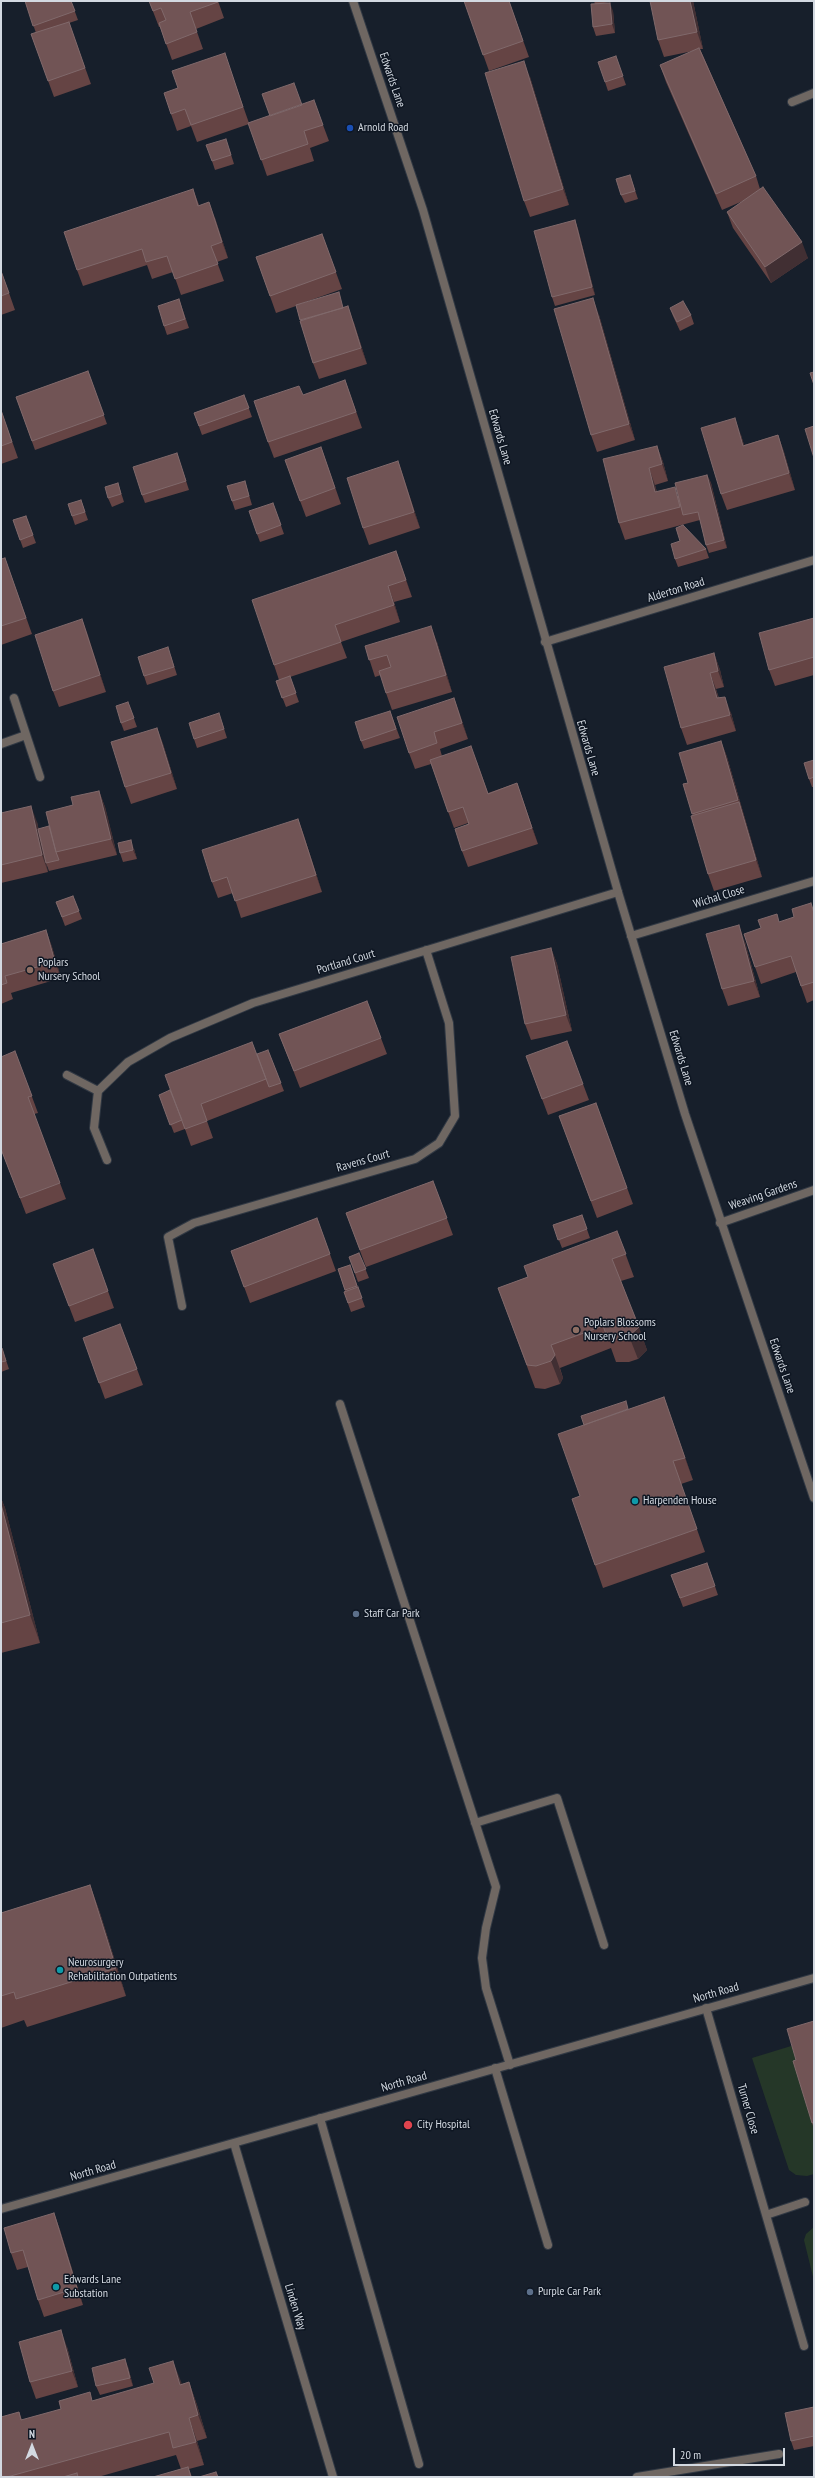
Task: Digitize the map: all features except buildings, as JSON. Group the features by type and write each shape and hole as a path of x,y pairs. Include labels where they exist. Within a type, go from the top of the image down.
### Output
{"street":[{"name":"Edwards Lane","path":"353,1 423,210 545,642 631,936 720,1223 814,1498"},
{"path":"792,102 814,93"},
{"name":"Alderton Road","path":"545,642 814,560"},
{"path":"14,698 40,777"},
{"path":"1,744 26,736"},
{"name":"Wichal Close","path":"631,936 814,881"},
{"name":"Portland Court","path":"98,1091 128,1062 170,1038 253,1003 618,892"},
{"name":"Ravens Court","path":"182,1306 168,1237 194,1223 415,1159 439,1143 455,1116 449,1023 426,950"},
{"path":"67,1075 98,1091 94,1128 107,1160"},
{"name":"Weaving Gardens","path":"720,1223 814,1190"},
{"path":"340,1404 496,1887 486,1928 482,1958 486,1988 510,2065"},
{"path":"475,1823 557,1798 604,1945"},
{"name":"North Road","path":"1,2209 814,1978"},
{"name":"Turner Close","path":"706,2008 804,2346"},
{"path":"495,2068 548,2245"},
{"path":"320,2118 419,2464"},
{"name":"Linden Way","path":"234,2143 333,2477"},
{"path":"766,2216 805,2202"},
{"path":"638,2477 779,2454"}],"green space":[{"path":"814,2039 814,2174 807,2176 796,2175 789,2170 752,2058"},
{"path":"814,2227 814,2281 804,2240 806,2234"}],"place":[{"name":"Arnold Road","path":"350,128"},
{"name":"Poplars Nursery School","path":"30,970"},
{"name":"Poplars Blossoms Nursery School","path":"576,1330"},
{"name":"Harpenden House","path":"635,1501"},
{"name":"Staff Car Park","path":"356,1614"},
{"name":"Neurosurgery Rehabilitation Outpatients","path":"60,1970"},
{"name":"City Hospital","path":"408,2125"},
{"name":"Edwards Lane Substation","path":"56,2287"},
{"name":"Purple Car Park","path":"530,2292"}]}
